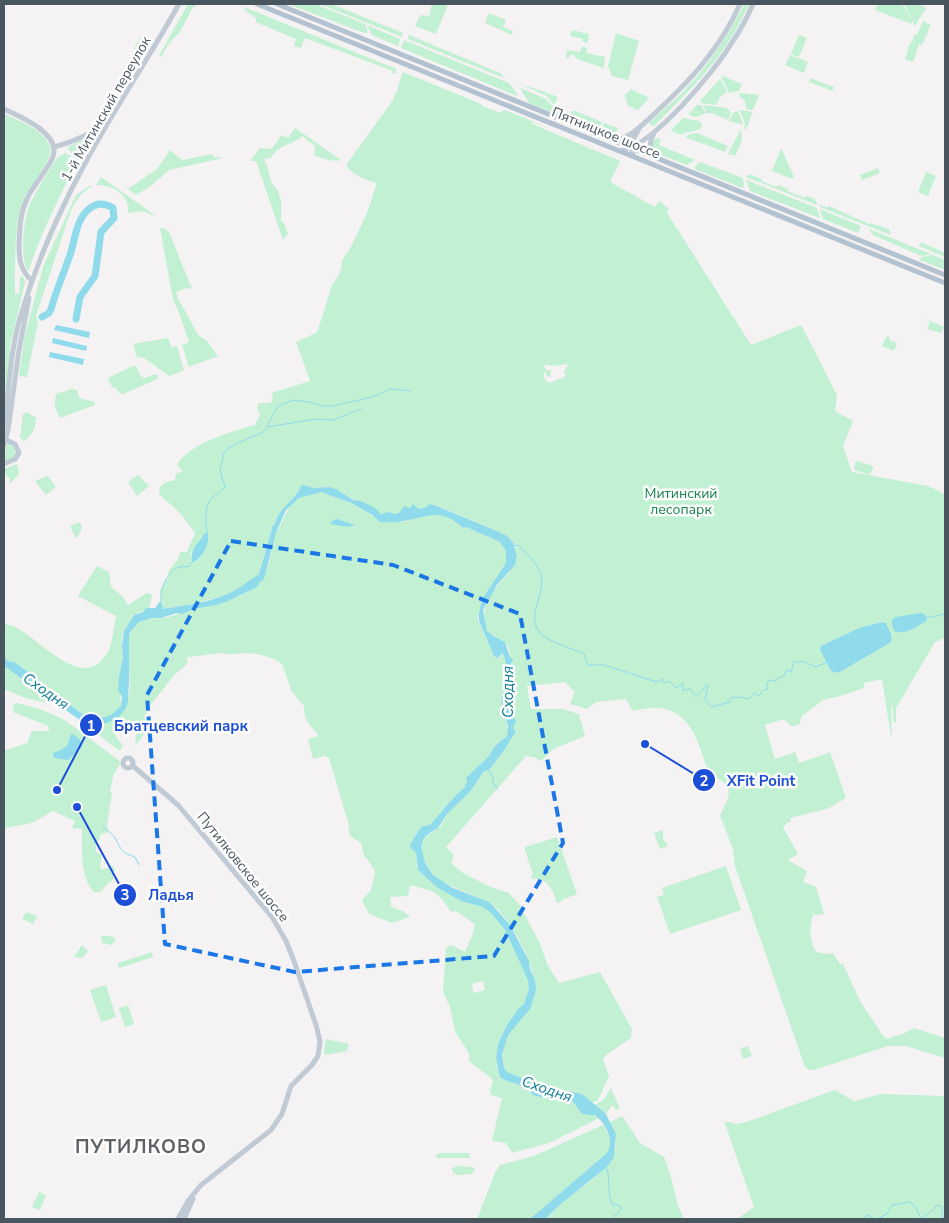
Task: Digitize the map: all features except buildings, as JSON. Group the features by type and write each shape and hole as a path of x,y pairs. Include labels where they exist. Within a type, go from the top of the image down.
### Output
{"main road":[{"name":"1-й Митинский переулок","path":"32,281 43,250 81,171 111,118 152,53 179,4"},
{"name":"Пятницкое шоссе","path":"257,4 945,283"},
{"name":"Пятницкое шоссе","path":"277,4 945,275"},
{"path":"615,140 623,138 641,127 673,97 709,56 728,28 740,4"},
{"path":"620,151 631,147 654,132 694,92 714,69 739,31 753,4"},
{"path":"4,109 38,128 50,139 54,147 53,157 26,200 22,215 20,264 32,281"},
{"path":"54,147 64,145 92,132 111,118"},
{"path":"634,156 631,147 633,139 641,127"},
{"path":"654,132 650,148 658,158"},
{"path":"4,426 16,334 32,281"},
{"path":"4,445 32,281"},
{"path":"4,464 18,456 19,450 13,442 5,439"},
{"name":"Путилковское шоссе","path":"133,766 178,805 272,917 286,941 294,961 320,1041 318,1056 312,1066 291,1086 282,1114 271,1130 198,1189 188,1201 178,1219"},
{"name":"Путилковское шоссе","path":"184,1219 198,1189"}],"highlighted area":[{"path":"231,541 393,565 520,614 563,843 494,956 295,972 165,944 147,695"}],"green space":[{"path":"188,4 198,4 193,7 180,32 170,42 161,57 159,56"},
{"path":"288,4 315,4 365,24 368,33 361,32"},
{"path":"320,4 331,4 403,33 402,37"},
{"path":"432,4 448,4 436,34 415,26 420,15 429,16"},
{"path":"744,4 749,4 740,23 708,70 654,126 650,125 650,122 682,93 700,73 724,40"},
{"path":"878,4 902,4 912,20 912,24 875,10"},
{"path":"904,4 917,4 926,8 915,26"},
{"path":"244,7 396,69 396,72 395,74 392,73 393,71 305,38 301,48 294,46 296,39 256,22 256,18 245,10"},
{"path":"489,13 506,20 503,27 513,31 512,35 485,23"},
{"path":"923,21 931,25 922,45 919,44 913,62 905,59 911,41 918,44 912,41"},
{"path":"367,25 400,39 398,46 372,35"},
{"path":"572,30 589,34 588,43 583,42 583,39 570,36"},
{"path":"616,33 639,41 628,80 612,76 608,66"},
{"path":"409,35 500,73 506,79 408,39"},
{"path":"799,35 807,38 799,57 791,54"},
{"path":"141,37 147,44 128,75 127,72 138,52 134,49"},
{"path":"404,40 509,83 517,93 517,96 401,48"},
{"path":"582,46 587,48 586,53 605,57 604,68 577,59 571,54 566,59 567,50 580,52"},
{"path":"790,55 808,62 804,73 785,65"},
{"name":"Митинский лесопарк","path":"403,72 482,106 501,113 504,110 550,128 532,122 532,124 620,161 610,182 655,207 659,201 669,209 667,213 751,345 801,325 837,395 835,411 853,421 843,446 852,472 928,486 945,494 945,638 935,642 896,708 896,722 894,723 891,706 892,735 882,679 864,683 864,688 823,700 801,717 800,724 792,727 784,719 765,725 775,759 795,752 799,763 830,752 846,798 827,809 790,818 791,822 788,822 783,827 798,854 788,860 807,871 803,882 816,887 824,914 813,915 810,929 816,952 833,953 840,964 843,964 860,1001 883,1036 888,1039 914,1028 945,1038 945,1058 906,1046 888,1046 814,1070 809,1070 805,1067 735,866 733,849 720,816 729,793 726,785 708,772 692,731 685,721 676,714 665,709 651,708 633,711 626,699 596,702 587,709 570,704 575,692 565,682 527,686 531,709 562,709 579,714 585,736 553,749 541,761 534,757 526,756 446,847 454,855 451,863 463,873 493,888 509,893 519,904 540,944 548,966 559,983 600,972 632,1029 631,1038 606,1055 603,1060 609,1076 598,1100 592,1103 582,1094 544,1086 507,1072 503,1063 505,1041 511,1029 526,1012 532,998 533,982 528,960 513,929 498,909 488,902 442,881 425,865 421,854 422,840 441,826 447,814 470,792 483,772 489,770 516,731 513,728 515,720 508,708 507,698 514,687 513,675 516,670 512,664 507,645 488,632 485,621 488,601 516,562 516,551 513,542 509,538 434,505 430,504 428,507 419,509 412,505 411,508 396,514 389,512 381,514 334,489 302,486 280,512 275,524 271,526 272,529 259,574 255,578 223,596 163,609 160,590 180,552 187,552 195,533 181,514 160,495 160,488 163,484 175,480 176,474 182,471 177,464 192,450 213,439 255,425 260,415 257,407 259,403 271,403 273,397 271,393 310,381 296,342 316,333 318,330 332,285 341,269 342,260 351,247 367,213 376,186 376,183 355,174 346,165 391,103","holes":["546,364 552,366 569,364 564,371 565,376 551,383 546,381 543,375 546,371 546,376 550,377 551,370 546,370 544,366","204,534 201,555 192,563 191,553","882,622 886,623 891,637 890,643 838,673 831,671 820,650 821,646 859,628"]},
{"path":"723,76 742,84 739,91 729,93 721,77"},
{"path":"810,78 834,87 832,91 809,82"},
{"path":"720,79 727,92 720,97 716,105 701,103 700,101"},
{"path":"516,82 558,97 554,105 547,96"},
{"path":"520,88 546,99 551,105 567,113 569,119 529,103"},
{"path":"631,89 649,98 638,110 628,106 625,95"},
{"path":"740,93 759,95 753,110 746,109 745,101 739,96"},
{"path":"697,105 701,105 706,113 696,117 689,115 689,113"},
{"path":"703,105 727,108 731,113 728,120 707,113"},
{"path":"740,110 753,112 746,129 744,129 745,124"},
{"path":"571,111 602,122 600,128 575,118"},
{"path":"738,111 743,125 729,121 733,113"},
{"path":"4,114 37,130 47,141 50,153 45,166 24,198 18,218 15,294 19,294 20,277 23,276 25,282 10,346 4,416"},
{"path":"683,118 699,121 702,124 701,128 681,135 672,131"},
{"path":"604,123 618,128 615,136 601,131"},
{"path":"295,128 341,160 328,160 314,155 315,146 302,136 294,142 281,147 271,158 264,159 271,182 277,189 281,200 281,221 284,223 288,234 283,240 256,161 250,161 260,148 272,149 281,135 288,138"},
{"path":"741,129 742,141 735,156 728,154"},
{"path":"697,133 728,146 725,152 685,137"},
{"path":"91,136 77,161 71,155 69,146"},
{"path":"656,138 661,139 659,145 695,160 687,165 656,153 652,143"},
{"path":"781,148 794,177 792,179 772,171"},
{"path":"170,150 182,160 212,154 214,157 223,158 169,170 152,185 136,195 128,189 157,169"},
{"path":"65,153 72,157 75,164 43,232 28,271 25,265 23,247 28,208 57,158"},
{"path":"700,162 743,178 744,186 742,188 695,169 695,166"},
{"path":"878,168 880,173 862,180 860,175"},
{"path":"926,172 936,176 928,196 918,192"},
{"path":"749,174 762,179 761,181 777,187 778,185 788,189 787,191 805,198 806,196 815,199 817,205 746,177"},
{"path":"101,177 155,217 143,212 128,213 127,201 119,192 108,186 96,185"},
{"path":"746,180 817,208 820,218 750,191"},
{"path":"89,186 93,186 80,196 71,210 36,316 38,322 27,377 19,376 24,339 43,267 76,195"},
{"path":"819,204 828,208 829,206 869,224 889,229 891,235 820,207"},
{"path":"820,209 861,226 858,233 823,219"},
{"path":"160,228 169,232 192,289 187,288 176,292 178,298 198,335 207,341 218,356 189,367 182,345 189,342 173,299"},
{"path":"869,229 931,254 921,256 873,235"},
{"path":"921,242 945,253 945,257 919,246"},
{"path":"933,255 945,260 945,270 920,260 921,257"},
{"path":"923,318 944,327 941,333 927,329 930,322"},
{"path":"888,336 890,337 889,340 897,343 894,351 882,346"},
{"path":"168,338 172,348 177,346 184,370 169,376 144,358 137,357 133,344"},
{"path":"133,366 137,367 142,377 155,374 158,376 158,379 123,394 120,393 116,388 112,387 108,378"},
{"path":"70,389 77,390 79,397 95,402 95,405 60,418 55,406 57,393"},
{"path":"27,412 36,418 33,431 24,441 20,437 23,414"},
{"path":"8,443 13,444 16,453 13,458 4,462 4,453"},
{"path":"858,461 872,466 870,475 854,470 855,462"},
{"path":"17,464 19,475 9,484 10,479 7,477 4,469"},
{"path":"138,475 149,486 137,496 128,482"},
{"path":"48,476 56,487 46,495 35,481"},
{"path":"321,492 351,503 377,519 403,522 430,514 445,516 456,521 461,527 466,527 500,542 506,551 506,563 482,599 478,620 494,656 499,658 502,653 506,662 509,682 503,692 501,702 506,716 508,734 466,778 467,783 464,785 466,786 430,825 423,826 419,830 411,848 416,853 417,867 438,888 461,901 483,907 493,915 505,930 529,981 529,989 524,1004 518,1009 507,1025 498,1044 496,1057 501,1078 529,1090 533,1095 543,1098 555,1097 561,1101 571,1100 582,1114 595,1115 599,1118 549,1143 512,1153 506,1143 492,1141 502,1098 491,1095 490,1090 493,1081 469,1061 469,1053 455,1032 450,1007 443,992 446,948 451,945 465,952 475,924 456,911 451,912 442,899 434,892 410,885 408,896 390,897 391,907 403,911 410,917 392,923 369,914 362,900 371,890 375,872 364,856 361,843 350,836 348,822 329,758 324,756 313,759 308,739 319,736 305,718 304,706 292,692 282,664 268,657 248,653 222,653 189,657 186,659 188,662 185,666 175,674 149,707 144,717 150,726 135,746 137,728 129,726 116,732 115,735 123,746 120,751 85,723 99,724 110,721 126,707 130,683 128,644 130,632 135,626 146,619 166,617 227,601 255,587 260,583 266,571 275,535 285,515 296,500","holes":["483,981 485,990 473,993 472,984"]},
{"path":"79,522 82,527 76,538 70,526"},
{"path":"97,566 109,572 111,587 123,597 128,605 145,594 149,593 152,596 149,608 134,615 124,631 122,638 123,657 119,677 121,706 111,716 105,717 84,715 53,693 37,678 4,657 4,624 14,626 24,632 70,664 81,668 92,667 102,660 109,649 116,616 78,596"},
{"path":"4,666 45,695 50,700 48,703 25,698 4,689"},
{"path":"17,703 40,709 63,719 121,762 113,776 110,791 112,793 108,829 106,833 101,834 96,846 96,852 102,855 100,869 108,868 111,865 115,869 113,880 101,892 93,892 86,878 83,862 82,829 72,828 75,821 53,811 32,823 4,828 4,751 27,743 32,731 49,731 48,726 13,712 14,704","holes":["69,738 77,752 67,759 60,758"]},
{"path":"663,830 663,839 668,846 660,849 654,833"},
{"path":"557,837 577,894 557,903 552,890 546,883 542,880 532,879 531,875 533,874 525,847"},
{"path":"726,866 741,910 670,934 657,897 664,895 662,888"},
{"path":"26,912 37,916 33,924 22,919"},
{"path":"101,936 116,938 112,945 102,943"},
{"path":"82,945 88,951 82,958 74,957"},
{"path":"152,952 153,957 119,968 118,963"},
{"path":"106,985 116,1017 101,1022 90,990"},
{"path":"128,1005 134,1024 125,1027 119,1008"},
{"path":"326,1039 349,1044 347,1051 325,1055"},
{"path":"748,1046 752,1056 743,1059 740,1049"},
{"path":"611,1088 620,1109 616,1109 612,1105 606,1114 595,1105 604,1099"},
{"path":"835,1090 854,1101 881,1094 945,1096 945,1219 737,1219 754,1207 724,1121 736,1124 746,1122"},
{"path":"622,1116 640,1143 664,1157 678,1206 684,1219 545,1219 609,1164 616,1145 614,1131 610,1122"},
{"path":"603,1125 610,1139 607,1153 533,1218 477,1219 500,1165 534,1156"},
{"path":"439,1153 468,1153 471,1158 437,1158 435,1156"},
{"path":"458,1166 475,1169 472,1174 457,1175 453,1173 452,1168"},
{"path":"39,1192 46,1195 40,1210 32,1207"}],"water":[{"path":"56,325 90,332 89,338 54,330"},
{"path":"53,338 87,346 86,351 52,343"},
{"path":"50,352 84,359 83,365 49,357"},
{"name":"Сходня","path":"303,485 314,488 329,487 336,489 353,500 361,501 375,508 381,514 389,512 396,514 404,506 410,508 413,504 419,509 427,507 429,504 434,505 490,528 507,536 513,542 517,556 515,565 497,585 483,610 487,631 505,642 510,657 513,659 511,664 516,670 513,675 514,687 510,690 507,698 509,708 516,721 513,728 516,731 489,770 483,772 470,792 447,814 438,828 427,835 421,846 425,863 433,875 453,888 489,902 497,910 510,925 529,961 536,990 530,1009 508,1035 502,1055 507,1072 544,1086 582,1094 606,1114 616,1134 614,1157 607,1167 545,1219 530,1219 607,1153 610,1143 608,1132 595,1115 582,1114 571,1100 561,1101 555,1097 543,1098 533,1095 529,1090 501,1078 496,1057 498,1044 507,1025 518,1009 524,1004 529,989 528,980 505,930 493,915 483,907 461,901 438,888 418,870 416,853 410,845 419,830 423,826 430,825 466,786 464,785 467,783 466,778 488,757 495,746 507,736 508,726 501,702 503,692 509,682 506,662 502,653 498,658 494,656 479,621 482,599 506,563 506,551 500,542 466,527 463,528 442,516 435,515 398,522 380,522 351,503 321,492 299,498 286,510 276,533 264,579 257,587 216,605 139,622 130,632 128,702 118,718 107,723 98,724 81,721 4,666 4,657 37,678 53,693 84,715 105,717 111,715 121,706 122,697 118,690 123,657 124,631 134,615 143,612 146,608 155,608 161,600 163,609 217,598 237,589 259,574 271,527 275,524 280,512"},
{"path":"337,519 355,525 348,527 330,524 333,520"},
{"path":"208,533 208,542 204,551 192,563 192,554 195,547 204,534"},
{"path":"921,613 926,615 926,621 907,631 895,632 892,620 896,617"},
{"path":"882,622 886,623 891,633 890,643 838,673 831,671 820,650 821,646 859,628"},
{"path":"71,734 79,739 82,747 68,760 54,758 53,753 67,746"}],"waterway":[{"path":"42,317 49,313 51,309 81,218 92,207 104,204 113,208 114,218 101,232 95,276 80,297 76,319"},
{"path":"267,426 278,406 293,400 322,406 333,406 372,397 391,389 411,391"},
{"path":"207,534 207,506 212,498 225,487 220,470 224,453 228,448 263,432 267,427 316,419 333,420 361,409"},
{"path":"513,546 518,545 533,561 540,572 542,581 535,622 538,630 545,637 584,654 588,665 604,665 657,682 662,679 664,683 670,681 676,688 683,683 683,691 690,688 696,697 708,684"},
{"path":"161,600 163,587 173,570 178,567 189,566 192,562"},
{"path":"926,618 945,614"},
{"path":"708,686 705,699 711,707 730,702 730,698 749,699 754,693 759,696 762,691 768,689 767,684 769,680 776,681 784,676 786,670 791,672 794,662 804,662 816,667 827,662"},
{"path":"488,769 493,778 493,784 498,788"},
{"path":"102,826 114,836 124,852 135,857 139,865"},
{"path":"606,1166 612,1204 620,1206 622,1209 611,1219"},
{"path":"877,1219 887,1214 892,1205 909,1202 915,1206 921,1219 937,1205 942,1207 942,1217 945,1218"},
{"path":"863,1219 867,1215 874,1219"}],"place":[{"name":"XFit Point","path":"645,744"},
{"name":"Братцевский парк","path":"57,790"},
{"name":"Ладья","path":"77,807"}],"district":[{"name":"ПУТИЛКОВО","path":"141,1147"}]}
